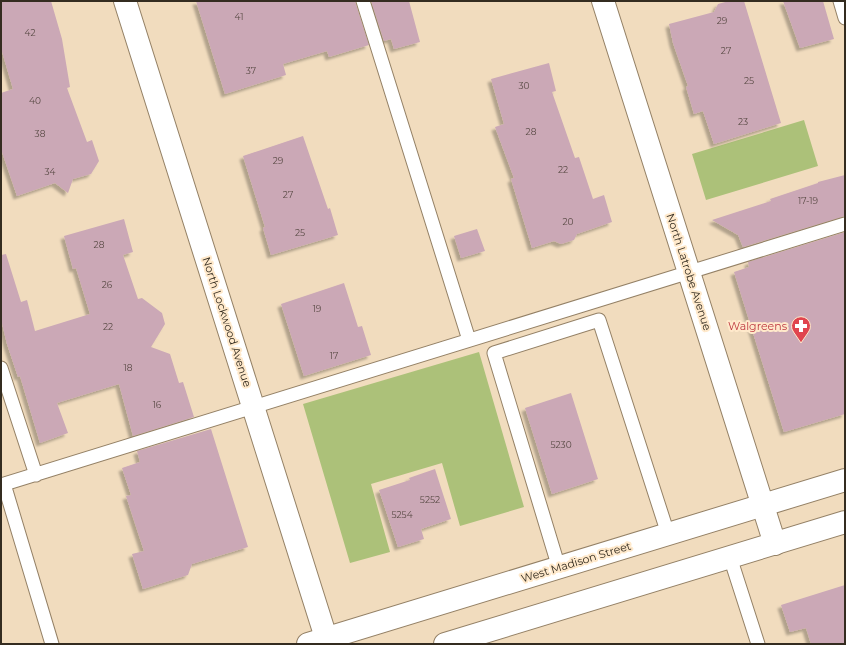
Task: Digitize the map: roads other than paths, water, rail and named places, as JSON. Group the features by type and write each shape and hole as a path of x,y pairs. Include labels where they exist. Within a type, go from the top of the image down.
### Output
{"street":[{"name":"North Lockwood Avenue","path":"125,1 254,407 321,642"},
{"name":"North Latrobe Avenue","path":"603,1 775,544"},
{"name":"West Madison Street","path":"321,642 845,480"},
{"path":"445,644 845,522"}],"lane":[{"path":"363,1 469,340"},
{"path":"840,1 845,18"},
{"path":"52,644 3,485 845,224"},
{"path":"559,568 494,353 599,320 668,534"},
{"path":"1,368 36,475"},
{"path":"730,557 758,644"}],"place":[{"name":"Walgreens","path":"801,343"}]}
